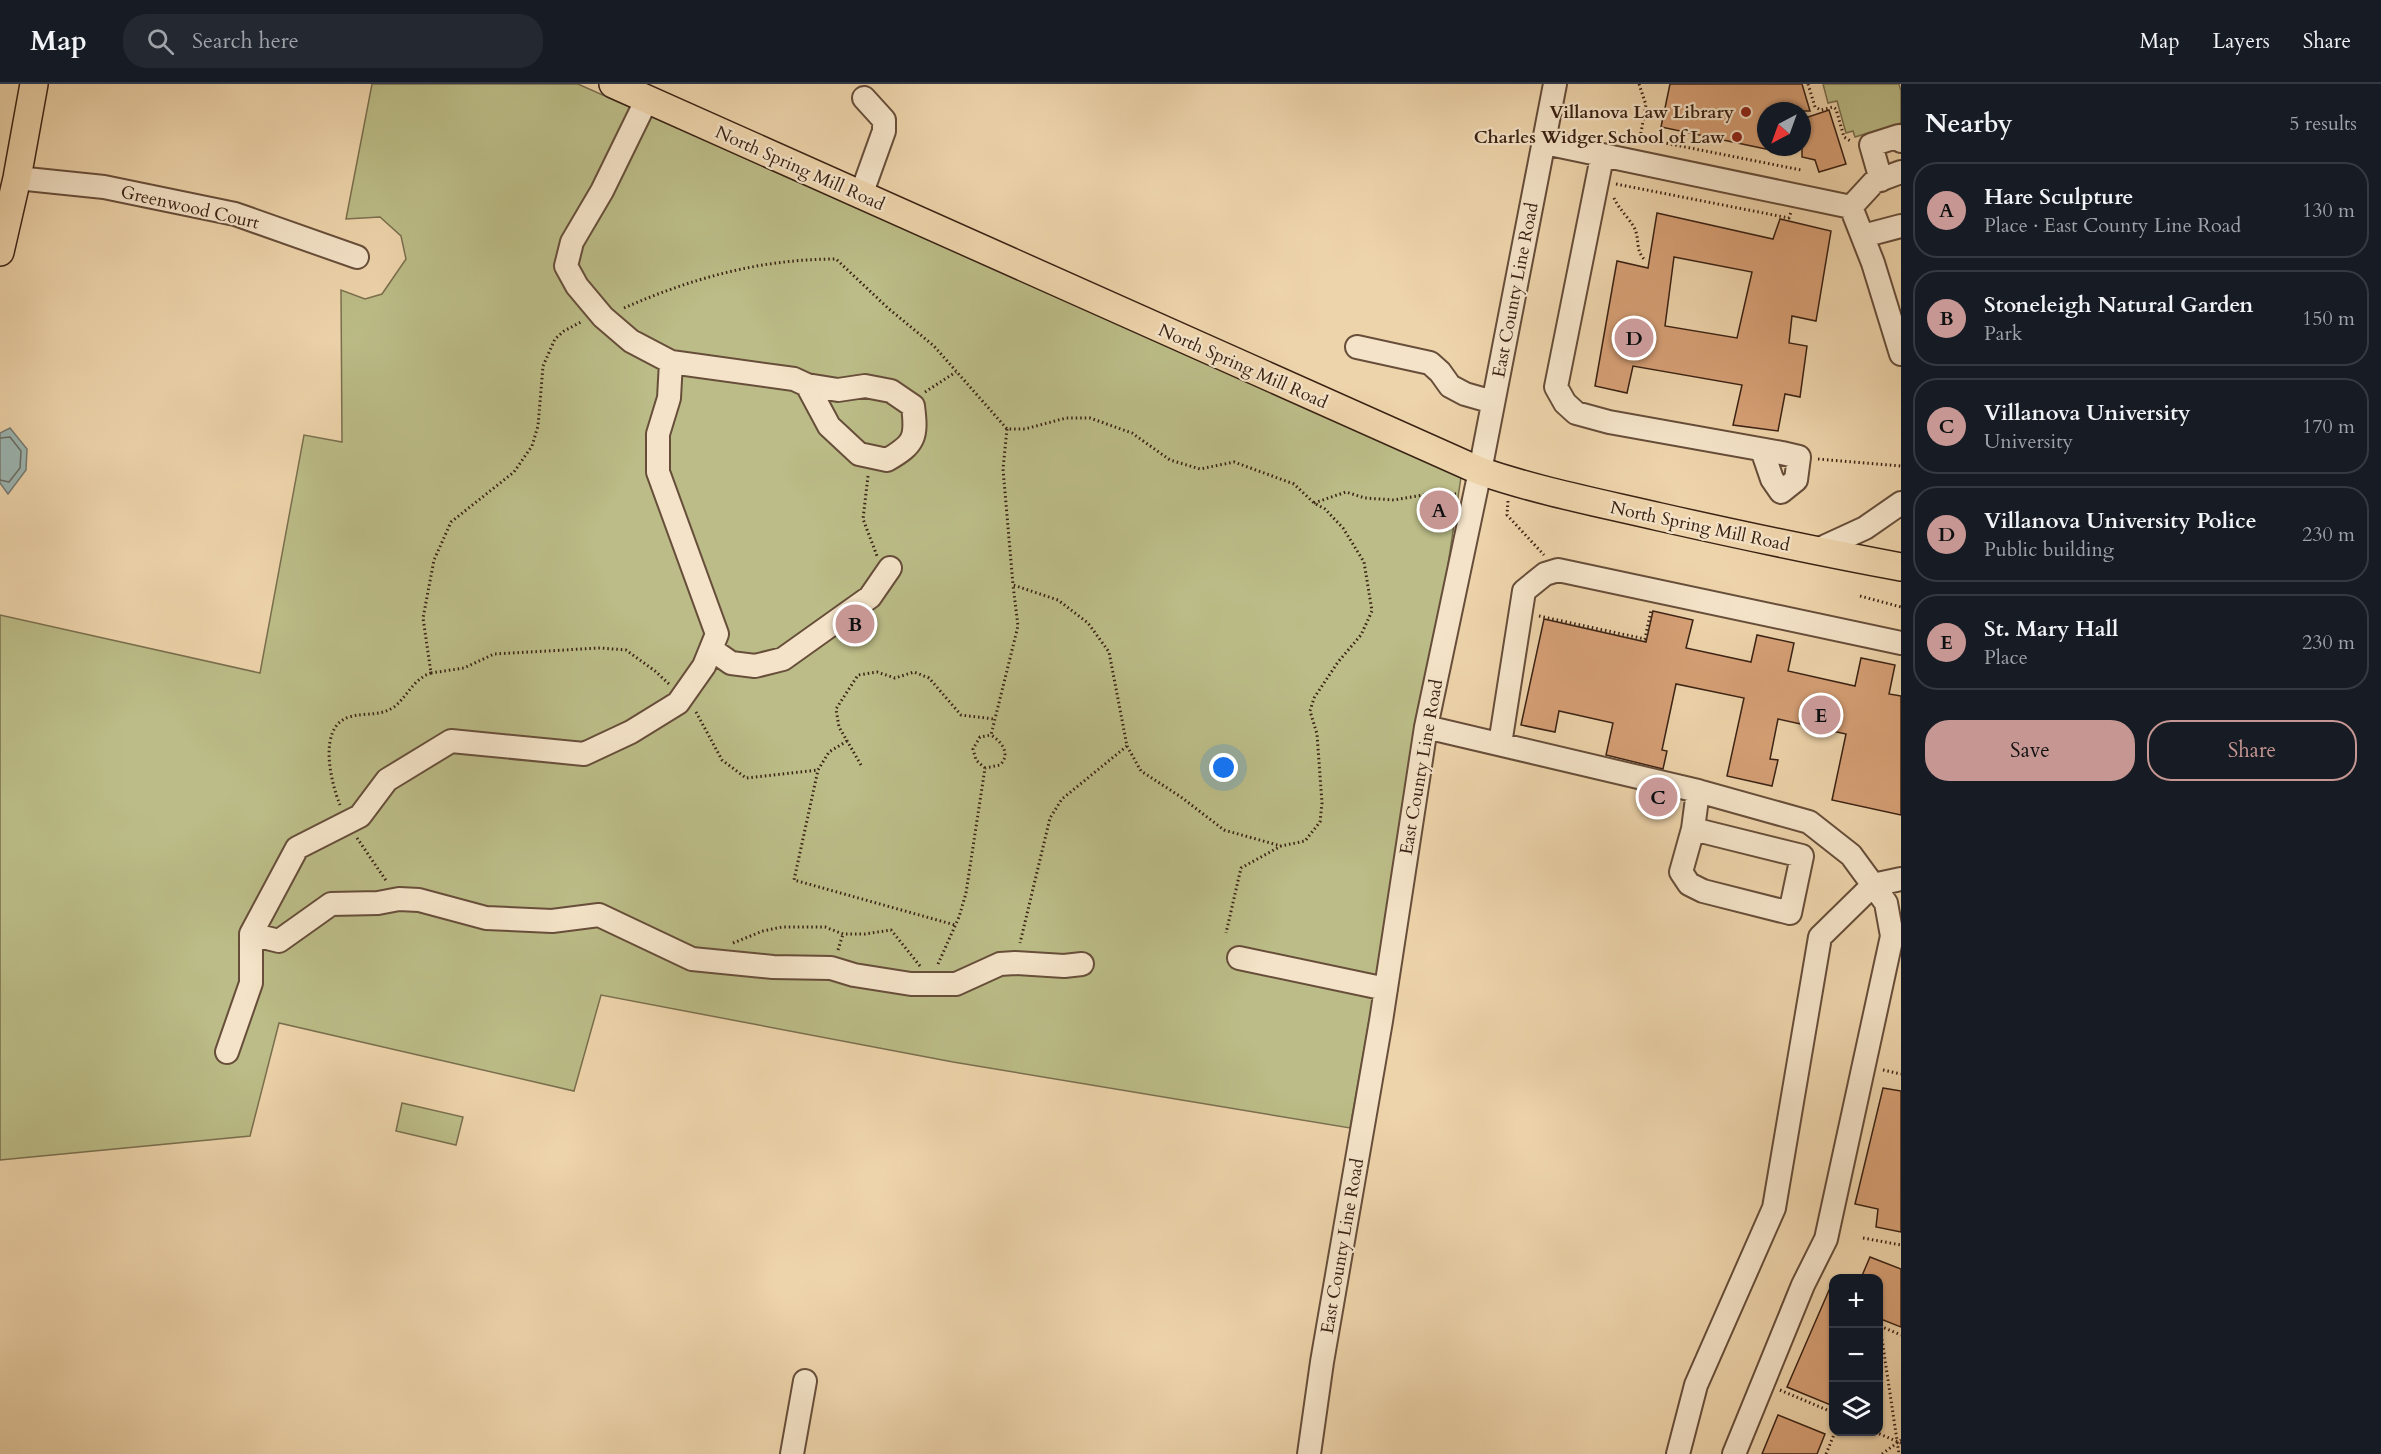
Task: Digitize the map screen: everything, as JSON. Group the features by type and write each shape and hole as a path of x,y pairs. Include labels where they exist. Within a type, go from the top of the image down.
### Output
{"main road":[{"path":"0,252 17,178 34,84"},
{"name":"North Spring Mill Road","path":"613,84 861,195 1477,482 1510,482 1815,551 1901,567"}],"street":[{"name":"East County Line Road","path":"1309,1454 1322,1362 1386,989 1426,727 1477,482 1555,84"},
{"path":"861,195 884,131 884,120 864,98"},
{"path":"647,99 602,191 572,242 566,266 577,286 603,317 631,341 671,362 794,379 807,385 838,390 865,387 891,391 913,406 916,429 906,449 887,460 859,454 829,426 807,385"},
{"path":"1851,207 1874,182 1891,176 1871,145 1899,136 1901,141"},
{"path":"1545,143 1602,157 1851,207"},
{"path":"1602,157 1556,387 1565,403 1576,413 1609,422 1762,450 1798,457 1796,480 1781,492 1772,479 1762,450"},
{"name":"Greenwood Court","path":"17,178 104,187 235,214 357,256"},
{"path":"1851,207 1863,236 1901,354"},
{"path":"1863,236 1901,226"},
{"path":"1357,347 1430,363 1450,386 1465,394 1493,402"},
{"path":"227,1052 251,982 251,934 297,848 360,816 387,780 451,741 584,754 632,732 678,703 704,666 717,634 658,472 658,434 669,398 671,362"},
{"path":"1815,551 1865,528 1901,503"},
{"path":"711,648 731,663 755,666 783,659 870,597 884,562"},
{"path":"1874,562 1901,574"},
{"path":"1500,744 1524,591 1545,574 1558,570 1901,643"},
{"path":"1426,727 1698,791 1809,822 1851,855 1886,903 1892,936 1826,1239 1803,1285 1734,1454"},
{"path":"1698,791 1693,829 1681,872 1689,884 1703,891 1790,913 1812,925 1820,937"},
{"path":"1693,829 1802,856 1790,913"},
{"path":"1678,1454 1696,1385 1774,1209 1820,937 1873,885 1901,879"},
{"path":"251,934 279,941 331,904 378,903 399,899 419,900 486,918 552,921 599,915 692,959 773,968 831,968 854,975 911,984 932,980 956,984 1000,964 1064,966 1082,964"},
{"path":"1239,958 1386,989"},
{"path":"792,1454 805,1381"}],"path":[{"path":"1634,163 1646,105 1639,84"},
{"path":"1808,84 1815,107 1821,110 1833,107 1836,109 1844,137 1853,143"},
{"path":"1640,138 1801,170"},
{"path":"1644,260 1639,251 1634,227 1615,201 1615,184 1789,218 1792,208"},
{"path":"431,673 423,618 434,560 451,522 514,472 532,446 538,426 543,366 555,339 564,331 580,323 603,317 661,292 749,267 796,259 836,259 889,309 934,346 1007,429 1004,469 1018,626 1010,666 991,735"},
{"path":"913,406 924,393 956,372"},
{"path":"1007,429 1024,429 1066,418 1090,418 1132,433 1170,460 1200,469 1234,462 1284,480 1294,484 1314,503 1326,509 1342,528 1364,562 1372,611 1361,635 1338,662 1314,698 1310,711 1317,734 1321,770 1320,822 1305,841 1281,846 1241,868 1226,933"},
{"path":"874,457 868,470 862,519 884,562"},
{"path":"1798,457 1901,466"},
{"path":"1314,503 1346,492 1365,498 1394,500 1429,495 1477,482"},
{"path":"1510,482 1507,515 1558,570"},
{"path":"1013,585 1058,600 1088,623 1109,652 1127,746 1141,771 1181,797 1224,830 1281,846"},
{"path":"1521,612 1645,639 1655,591"},
{"path":"1860,596 1901,607"},
{"path":"399,899 347,822 334,790 328,759 331,732 346,717 381,714 395,706 410,687 423,676 431,673 464,668 494,654 590,649 626,650 656,671 694,709 722,760 746,778 818,770"},
{"path":"861,765 839,727 836,709 858,675 877,672 896,678 914,672 929,678 961,715 994,719"},
{"path":"991,735 1002,744 1006,752 1005,759 1000,765 985,768 976,760 974,748 980,737 991,735"},
{"path":"847,741 829,752 818,770 794,880 955,925"},
{"path":"1015,963 1050,818 1062,799 1127,746"},
{"path":"733,943 763,931 782,927 825,927 843,934 865,934 891,930 915,956 932,980 966,892 985,768"},
{"path":"1863,1238 1901,1245"},
{"path":"1883,1329 1901,1335"},
{"path":"1883,1350 1900,1442 1899,1454"},
{"path":"1776,1388 1829,1411"},
{"path":"1883,1435 1900,1442"},
{"path":"1826,1454 1833,1436"},
{"path":"1882,1454 1900,1442"}],"green space":[{"path":"372,84 578,84 1461,477 1438,633 1350,1128 953,1062 601,995 574,1091 279,1023 250,1136 0,1160 0,615 260,673 304,435 342,442 341,290 365,299 382,294 406,259 401,236 380,217 346,219"},
{"path":"1823,84 1899,84 1901,123 1855,137 1853,131 1846,133 1837,101 1828,103"},
{"path":"402,1103 463,1117 456,1145 396,1131"}],"water":[{"path":"10,428 27,449 26,470 8,494 0,483 0,433"}],"building":[{"name":"Charles Widger School of Law","path":"1670,84 1802,84 1807,102 1757,102 1757,147 1661,127"},
{"path":"1829,110 1846,164 1819,172 1815,160 1802,157 1811,156 1811,116"},
{"path":"1657,213 1773,239 1780,219 1831,231 1816,321 1792,316 1789,343 1807,346 1800,397 1785,394 1778,431 1733,425 1742,385 1633,366 1627,393 1595,386 1617,261 1648,268","holes":["1674,257 1752,272 1737,338 1665,326"]},
{"path":"1653,611 1693,620 1686,648 1751,662 1757,635 1794,643 1788,671 1855,686 1861,658 1895,665 1889,694 1901,696 1901,815 1832,800 1846,734 1778,719 1770,759 1778,760 1772,786 1727,776 1744,698 1676,684 1662,750 1667,751 1663,769 1606,755 1613,723 1559,711 1555,732 1521,725 1544,619 1646,642"},
{"path":"1883,1088 1901,1091 1901,1232 1876,1227 1878,1209 1855,1204"},
{"path":"1870,1257 1901,1269 1901,1327 1883,1320 1883,1274 1863,1274"},
{"path":"1829,1290 1829,1404 1787,1387"},
{"path":"1778,1415 1825,1434 1817,1454 1762,1454"}],"place":[{"name":"Villanova Law Library","path":"1746,112"},
{"name":"Charles Widger School of Law","path":"1737,137"},
{"name":"Villanova University Police","path":"1634,338"},
{"name":"Hare Sculpture","path":"1439,510"},
{"name":"Stoneleigh Natural Garden","path":"855,624"},
{"name":"St. Mary Hall","path":"1821,715"},
{"name":"Villanova University","path":"1658,797"}]}
